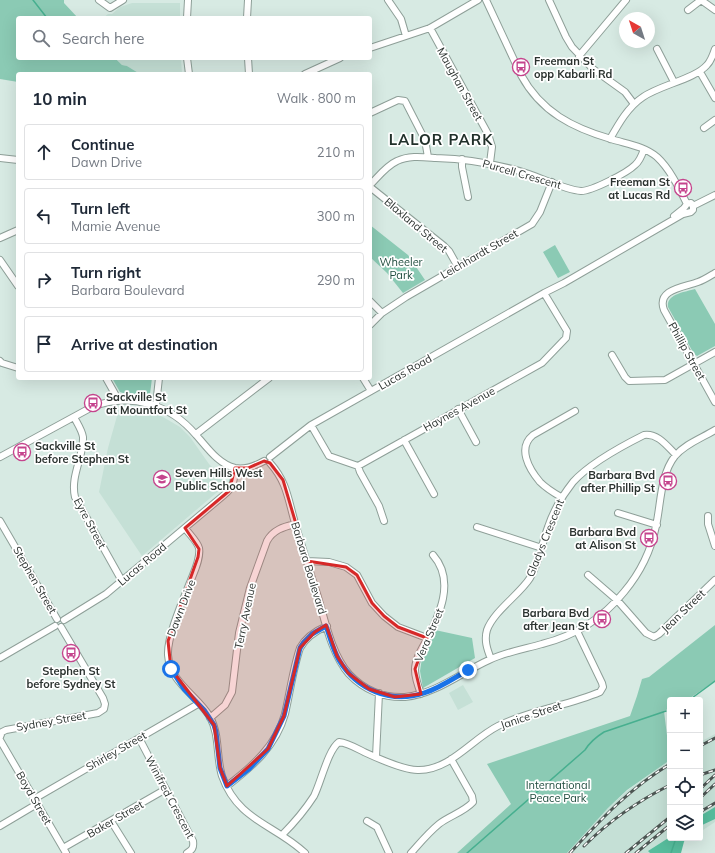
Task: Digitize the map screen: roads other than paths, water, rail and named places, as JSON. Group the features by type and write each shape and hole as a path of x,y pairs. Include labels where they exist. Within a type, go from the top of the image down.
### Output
{"street":[{"path":"99,0 110,8 122,0"},
{"path":"187,16 188,0"},
{"path":"247,16 248,0"},
{"path":"388,0 400,19 406,36"},
{"path":"372,47 430,28 478,0"},
{"path":"486,0 521,75 536,97 550,110 571,124 584,130 644,149 658,158 670,172 686,208 691,203 694,206 715,195"},
{"path":"550,0 566,38 579,56 593,69 625,92 634,104"},
{"path":"579,56 626,0"},
{"path":"688,10 701,0 715,10"},
{"name":"Maughan Street","path":"430,28 488,134 492,147 490,163"},
{"path":"657,49 674,82"},
{"path":"610,139 621,120 634,104 654,91 700,72 710,61 715,49"},
{"path":"187,60 189,72"},
{"path":"248,60 249,72"},
{"path":"308,72 328,60"},
{"path":"700,72 715,98"},
{"path":"372,112 398,100 406,102 425,140 428,157"},
{"path":"704,128 715,120"},
{"name":"Purcell Crescent","path":"372,184 384,170 398,161 411,157 428,157 462,159 490,163 578,191 593,189 633,167 644,149"},
{"path":"0,158 16,160"},
{"path":"462,159 462,167 468,197"},
{"name":"Leichhardt Street","path":"372,323 382,312 532,224 540,212 552,182"},
{"name":"Blaxland Street","path":"372,188 444,246 449,251 458,267"},
{"name":"Lucas Road","path":"60,620 99,600 229,491 233,485 235,468 248,468 268,460 311,425 564,283 686,208"},
{"path":"0,238 16,231"},
{"path":"0,260 16,283"},
{"name":"Phillip Street","path":"715,273 698,282 673,290 666,294 663,299 664,310 715,402"},
{"name":"Haynes Avenue","path":"358,466 542,363 565,341 567,336 567,331 544,293"},
{"path":"372,303 382,312"},
{"path":"612,354 625,377 629,381 665,380 715,352"},
{"path":"0,361 16,367"},
{"path":"107,380 117,401"},
{"path":"156,405 159,380"},
{"path":"196,434 266,380"},
{"path":"364,380 371,391"},
{"path":"0,457 99,404 117,401 136,401 156,405 180,418 215,456 227,465 235,468"},
{"path":"458,409 476,442"},
{"path":"561,497 546,487 536,476 525,455 524,446 533,435 575,411"},
{"name":"Eyre Street","path":"74,417 81,429 83,438 74,484 75,497 122,581"},
{"path":"311,425 328,455 358,466 379,506 384,521"},
{"path":"0,462 57,427"},
{"name":"Barbara Boulevard","path":"268,460 283,480 326,626 337,656 344,668 360,684 379,693 399,697 420,694 432,690 491,659 555,640 577,631 601,615 617,600 642,567 657,526 665,475 676,455 687,446 715,430"},
{"name":"Gladys Crescent","path":"491,659 485,643 487,629 496,616 529,578 561,497 585,470 644,435 652,435 658,438 676,455"},
{"path":"404,440 434,494"},
{"path":"618,513 657,526"},
{"path":"708,516 708,524 715,546"},
{"name":"Stephen Street","path":"0,521 60,620"},
{"name":"Terry Avenue","path":"210,718 225,705 232,692 239,633 250,588 267,541 277,530 295,524"},
{"path":"476,527 542,548"},
{"name":"Dawn Drive","path":"185,528 199,549 195,571 168,641 168,656 171,669 184,689 210,718 216,732 220,768 227,786 238,804 245,812 282,835 305,853"},
{"name":"Vera Street","path":"420,694 415,669 418,657 437,617 444,596 444,584 440,566 433,555"},
{"path":"307,561 329,562 346,567 356,575 372,603 384,616 398,627 427,638"},
{"path":"588,575 617,600"},
{"name":"Jean Street","path":"617,600 646,633 654,637 687,608 715,580"},
{"path":"0,658 58,626 55,621 60,620"},
{"name":"Stephen Street","path":"58,626 103,698 105,704 104,709"},
{"path":"227,786 249,769 268,749 284,716 300,648 312,634 326,626"},
{"name":"Janice Street","path":"282,835 314,796 333,748 339,742 345,743 393,764 418,770 433,767 451,759 482,736 499,726 600,692 603,687 602,683 577,631"},
{"path":"376,757 379,693"},
{"name":"Shirley Street","path":"0,826 36,801 198,704"},
{"name":"Sydney Street","path":"0,741 2,732 6,730 98,712 104,709"},
{"name":"Winifred Crescent","path":"139,738 193,841 194,846 192,850 187,853"},
{"name":"Boyd Street","path":"0,741 64,851"},
{"path":"411,853 432,830 445,820 469,806 473,801 472,796 451,759"},
{"name":"Baker Street","path":"64,851 111,821 166,789"},
{"path":"111,821 130,853"},
{"path":"367,821 377,827 389,853"}],"waterway":[{"path":"33,0 45,16"},
{"path":"693,697 715,681"},
{"path":"467,853 585,750 598,736 604,732 666,711"},
{"path":"671,853 675,841"}],"railway":[{"path":"703,744 715,738"},
{"path":"570,853 605,816 629,794 667,766"},
{"path":"703,774 715,770"},
{"path":"703,786 715,775"},
{"path":"703,795 715,784"},
{"path":"584,846 603,828 624,812 667,787"},
{"path":"703,810 715,803"},
{"path":"626,853 667,819"},
{"path":"636,853 667,827"}],"place":[{"name":"Freeman St opp Kabarli Rd","path":"521,67"},
{"name":"Freeman St at Lucas Rd","path":"683,188"},
{"name":"Sackville St at Mountfort St","path":"93,403"},
{"name":"Sackville St before Stephen St","path":"22,452"},
{"name":"Seven Hills West Public School","path":"162,479"},
{"name":"Barbara Bvd after Phillip St","path":"668,481"},
{"name":"Barbara Bvd at Alison St","path":"649,538"},
{"name":"Barbara Bvd after Jean St","path":"602,619"},
{"name":"Stephen St before Sydney St","path":"71,653"}],"district":[{"name":"LALOR PARK","path":"441,139"}],"park label":[{"name":"Wheeler Park","path":"401,268"},
{"name":"International Peace Park","path":"558,791"}]}
